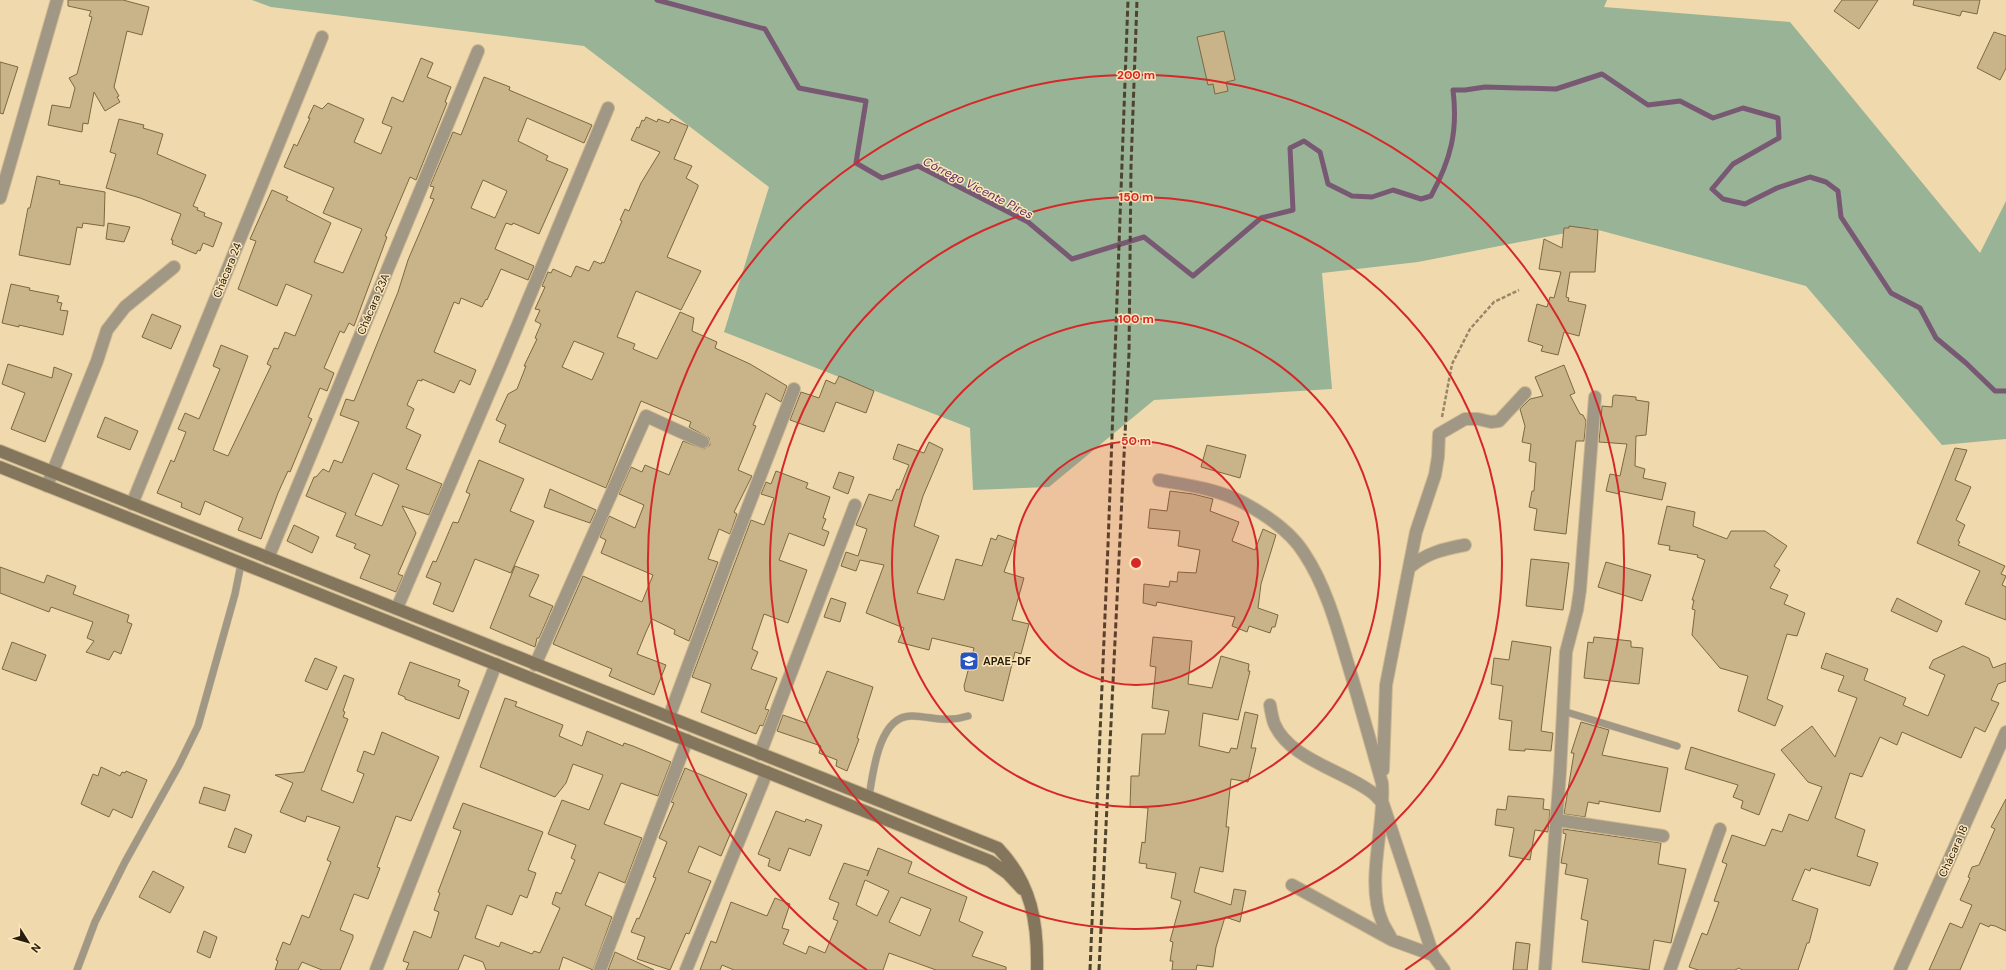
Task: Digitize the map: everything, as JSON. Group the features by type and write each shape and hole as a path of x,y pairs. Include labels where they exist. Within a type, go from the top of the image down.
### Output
{"street":[{"path":"0,198 57,0"},
{"name":"Chácara 24","path":"132,504 322,37"},
{"name":"Chácara 23A","path":"268,558 478,51"},
{"path":"397,608 504,358 608,108"},
{"path":"47,486 97,361 107,330 125,307 174,267"},
{"path":"670,717 727,561 794,389"},
{"path":"1392,940 1381,920 1376,898 1376,860 1383,804 1382,783 1386,685 1397,621 1410,567 1416,532 1435,475 1440,434 1465,419 1491,422 1499,421 1525,393"},
{"path":"1545,970 1557,820 1566,652 1577,610 1580,590 1595,397"},
{"path":"535,665 646,416 703,442"},
{"path":"0,451 998,848 1012,863 1020,876 1033,910 1036,927 1037,970"},
{"path":"0,467 990,861 1007,873 1015,883 1025,891"},
{"path":"1159,480 1229,496 1245,503 1287,533 1304,553 1326,597 1337,629 1382,783"},
{"path":"760,754 854,505"},
{"path":"1410,567 1429,553 1441,549 1465,545"},
{"path":"376,970 496,664"},
{"path":"1270,705 1274,722 1281,735 1293,748 1358,783 1371,792 1383,804 1433,955 1444,970"},
{"name":"Chácara 18","path":"1900,970 2006,732"},
{"path":"600,970 687,740"},
{"path":"686,970 767,772"},
{"path":"1557,820 1663,836"},
{"path":"1670,970 1720,829"},
{"path":"1292,885 1392,940 1433,955"}],"lane":[{"path":"77,970 98,915 124,862 179,765 198,726 233,601 241,564"},
{"path":"1563,711 1677,746"},
{"path":"869,797 873,772 882,740 888,728 894,722 904,717 912,716 943,720 957,720 968,716"}],"path":[{"path":"1440,434 1452,364 1470,329 1494,302 1519,290"}],"green space":[{"path":"252,0 1607,0 1604,7 1790,22 1980,253 2006,201 2006,439 1942,445 1806,286 1591,228 1418,262 1322,273 1332,389 1154,400 1049,487 973,490 970,428 724,332 769,187 584,46 271,7"}],"building":[{"path":"68,0 123,0 149,7 142,35 127,31 114,87 119,96 117,97 120,102 105,111 94,92 88,124 83,123 82,132 48,125 52,105 70,108 75,88 69,78 77,74 92,17 89,16 91,11 68,6"},
{"path":"1842,0 1878,0 1859,29 1834,11"},
{"path":"1914,0 1980,0 1977,14 1962,11 1960,16 1913,5"},
{"path":"1224,31 1235,80 1226,82 1228,91 1215,94 1213,84 1208,85 1197,37"},
{"path":"1994,32 2006,36 2006,68 2000,80 1977,68"},
{"path":"421,58 433,63 427,77 451,87 445,102 447,103 416,180 410,177 385,236 387,237 354,326 349,323 344,333 340,331 324,368 334,373 327,391 320,388 308,417 312,419 290,472 288,471 278,493 261,539 238,530 243,518 205,501 200,515 181,507 182,503 157,493 171,460 174,462 186,432 178,429 185,413 199,419 220,369 213,366 221,345 248,356 213,450 228,456 271,366 267,364 274,348 278,349 285,332 295,336 312,295 286,284 277,306 238,289 256,241 250,239 272,190 288,197 286,200 331,223 314,262 343,273 362,229 323,213 334,188 284,167 294,144 297,146 310,118 308,118 314,105 322,109 328,103 364,119 354,142 381,154 392,127 382,123 392,97 403,102"},
{"path":"0,62 18,67 3,114 0,113"},
{"path":"484,77 510,87 509,90 592,125 584,143 527,118 518,141 548,156 546,160 568,169 539,234 513,223 512,225 506,223 495,249 534,266 528,280 501,269 487,300 486,299 482,307 461,298 459,304 454,302 434,352 476,370 470,385 460,380 454,393 422,379 422,381 418,380 407,405 414,409 406,428 421,435 406,469 442,484 429,515 402,506 416,533 398,574 403,576 396,592 360,578 370,555 354,548 356,544 336,536 346,513 306,496 314,477 316,477 323,469 329,472 334,460 342,463 359,422 340,415 346,399 354,401 398,292 408,260 434,199 430,198 434,187 430,186 453,132 461,135","holes":["483,180 507,191 495,218 471,208","373,473 399,485 382,526 355,515"]},
{"path":"646,117 657,122 658,119 669,123 671,119 688,126 674,159 692,166 686,178 698,185 698,187 667,257 701,271 681,310 636,291 617,337 635,344 633,349 657,359 680,312 694,318 692,331 717,342 715,348 750,364 787,386 781,402 766,393 753,425 756,426 738,470 752,476 734,512 737,514 730,534 719,529 708,559 718,562 689,641 674,634 675,630 652,619 646,632 637,654 666,665 654,695 609,676 612,669 553,644 583,576 642,602 653,575 601,553 606,540 600,537 609,516 635,528 644,505 619,494 631,467 642,472 645,465 669,475 683,441 704,449 710,445 709,438 689,427 691,422 641,401 606,488 499,442 506,425 496,420 508,394 517,389 526,366 524,366 537,339 535,338 541,324 535,321 540,310 535,309 545,287 542,286 548,272 551,273 553,269 571,277 576,266 589,271 594,261 601,264 602,262 604,263 622,221 620,220 625,209 629,211 641,183 660,152 631,140 637,127 639,128 642,120 644,121","holes":["574,341 604,353 592,380 562,367"]},
{"path":"119,119 144,125 143,128 163,134 157,154 206,175 193,206 198,208 197,210 205,213 204,216 222,223 213,247 203,243 200,251 198,250 196,254 172,244 173,240 171,240 181,214 140,198 106,188 116,154 110,152"},
{"path":"37,176 60,181 59,184 105,192 104,226 83,223 82,228 77,227 70,265 19,255 28,208 30,208"},
{"path":"108,223 130,227 124,242 106,239"},
{"path":"1569,226 1598,230 1595,272 1570,272 1566,297 1569,298 1568,301 1586,305 1579,336 1564,332 1558,355 1541,351 1543,346 1528,341 1537,304 1547,307 1550,297 1554,298 1561,272 1539,269 1544,239 1562,248 1564,228 1569,228"},
{"path":"11,284 30,288 29,290 59,296 57,302 62,303 60,310 68,311 63,335 19,325 19,327 2,323"},
{"path":"152,314 181,326 171,349 142,337"},
{"path":"8,364 52,378 54,367 72,374 45,442 11,429 25,393 2,384"},
{"path":"1564,365 1575,393 1570,395 1580,414 1583,415 1586,421 1584,441 1576,441 1566,534 1534,530 1537,509 1529,507 1532,491 1534,491 1536,463 1529,461 1531,444 1522,442 1525,426 1520,409 1530,399 1543,396 1535,377"},
{"path":"839,376 874,391 866,413 836,402 824,432 790,420 801,392 819,398 826,380 835,384"},
{"path":"1613,396 1636,397 1636,400 1649,402 1646,435 1636,436 1635,466 1645,469 1643,478 1666,483 1662,500 1619,491 1619,494 1606,491 1610,474 1620,476 1627,444 1599,442 1602,406 1612,407"},
{"path":"105,417 138,431 130,450 97,437"},
{"path":"929,442 943,449 923,496 914,526 939,536 917,593 944,600 956,559 982,566 991,538 996,540 998,535 1015,541 1004,572 1024,578 1012,620 1029,624 1021,654 1015,652 1003,701 965,691 964,686 974,648 932,638 929,650 898,642 904,628 866,613 884,565 860,560 856,571 841,566 846,552 858,556 867,529 856,525 869,494 892,501 897,489 899,490 909,465 893,459 898,444 924,453"},
{"path":"1207,445 1246,455 1240,478 1201,467"},
{"path":"1955,448 1967,450 1955,480 1971,487 1956,520 1965,525 1958,541 1960,542 1958,545 2005,566 2001,574 2006,576 2002,585 2006,587 2006,620 1965,604 1980,571 1917,543"},
{"path":"479,460 524,479 510,511 534,521 511,573 475,559 453,612 433,604 441,583 426,577 433,561 436,562 453,522 458,523 470,494 466,492"},
{"path":"776,471 808,483 806,488 830,497 823,518 826,519 822,529 829,532 824,546 789,533 779,560 807,570 788,623 764,614 752,649 758,652 751,669 777,678 765,709 769,710 763,726 760,725 756,734 701,712 711,684 692,677 751,520 764,525 774,498 761,494 766,482 771,484"},
{"path":"839,472 854,477 848,494 833,488"},
{"path":"550,489 596,510 590,523 544,507"},
{"path":"1170,491 1193,494 1213,499 1210,511 1239,522 1232,541 1255,550 1263,529 1276,535 1261,584 1258,608 1278,615 1275,627 1272,627 1270,633 1249,626 1247,632 1232,626 1235,617 1157,602 1156,606 1143,603 1144,584 1169,587 1170,581 1177,582 1178,572 1196,573 1200,550 1178,546 1180,531 1148,528 1150,509 1167,511"},
{"path":"1667,506 1695,512 1693,526 1727,539 1731,531 1765,531 1787,546 1774,566 1780,570 1770,588 1788,595 1784,604 1805,613 1797,636 1787,634 1767,699 1783,706 1775,726 1738,711 1748,676 1720,668 1692,635 1695,610 1692,609 1694,600 1692,600 1705,560 1697,557 1698,555 1669,550 1670,546 1658,544"},
{"path":"294,525 319,537 312,553 287,541"},
{"path":"1531,559 1569,563 1563,610 1526,606"},
{"path":"1606,562 1651,575 1642,601 1598,587"},
{"path":"515,566 539,575 529,596 553,606 539,638 537,638 535,647 490,628"},
{"path":"0,567 44,583 47,575 76,586 73,594 129,615 127,622 132,624 121,654 114,651 109,660 86,652 94,641 87,638 93,622 51,607 49,612 0,593"},
{"path":"831,598 846,603 840,622 824,617"},
{"path":"1897,598 1942,621 1937,632 1891,611"},
{"path":"1153,637 1192,641 1188,684 1212,688 1221,656 1249,664 1248,671 1250,671 1238,720 1203,713 1199,746 1229,753 1231,748 1237,749 1245,712 1258,715 1251,748 1256,748 1248,782 1231,779 1226,827 1229,827 1223,872 1200,867 1194,892 1231,905 1234,889 1246,891 1240,922 1225,917 1216,947 1213,967 1197,965 1196,970 1172,970 1173,961 1170,961 1173,942 1170,941 1181,901 1171,898 1176,873 1146,868 1147,864 1139,863 1142,842 1145,843 1148,808 1130,807 1131,776 1139,776 1142,734 1165,734 1169,711 1152,708 1156,667 1150,666"},
{"path":"1594,637 1631,641 1631,647 1643,648 1639,684 1584,678 1588,642 1593,643"},
{"path":"1512,641 1551,647 1541,731 1553,733 1551,751 1525,749 1525,751 1509,750 1512,721 1499,719 1503,686 1491,684 1494,658 1509,660"},
{"path":"12,642 46,655 36,681 2,669"},
{"path":"1963,646 1989,658 1993,668 2006,663 2006,681 1998,684 1991,700 1999,703 1985,732 1975,727 1961,758 1902,732 1897,745 1880,737 1862,777 1850,773 1835,818 1865,830 1857,856 1878,863 1870,886 1811,868 1810,871 1805,869 1792,900 1818,909 1809,943 1807,943 1798,970 1742,970 1739,968 1735,970 1698,970 1689,967 1702,933 1707,935 1719,902 1714,901 1727,864 1722,862 1732,835 1765,846 1772,829 1782,832 1789,814 1808,821 1822,787 1808,782 1781,750 1812,726 1835,757 1857,698 1838,691 1844,676 1821,668 1826,653 1868,669 1864,680 1906,698 1903,705 1928,716 1945,675 1929,668 1933,660"},
{"path":"315,658 337,667 327,690 305,681"},
{"path":"410,662 460,680 458,686 469,691 459,719 405,699 405,697 398,694"},
{"path":"827,671 873,687 857,738 859,739 847,771 836,766 837,760 819,753 821,746 777,731 783,715 806,723"},
{"path":"344,675 354,679 343,711 345,712 343,717 348,719 321,790 353,803 364,774 357,771 364,751 374,755 382,732 439,757 411,821 396,816 377,867 380,868 368,899 354,894 340,930 353,935 353,938 340,970 322,970 302,962 298,970 275,970 278,961 276,960 283,942 290,945 302,915 309,918 331,862 327,860 340,827 307,816 305,822 280,812 293,783 275,775 304,772"},
{"path":"505,698 517,702 515,706 563,725 559,736 582,746 587,731 623,746 624,743 633,746 671,762 658,796 621,783 604,824 642,838 625,883 599,872 585,905 612,917 593,970 563,957 559,970 486,970 483,962 464,955 458,970 406,970 409,963 403,961 414,931 431,938 439,912 434,910 440,893 438,892 461,831 453,828 463,803 543,832 528,870 536,873 527,898 520,895 512,915 487,905 475,938 499,947 501,942 532,954 534,951 540,953 560,908 552,904 556,892 561,894 575,860 571,858 576,845 548,834 562,800 589,810 603,775 573,764 566,783 555,797 480,767"},
{"path":"1581,722 1609,730 1602,755 1668,768 1660,812 1599,801 1599,804 1588,802 1585,817 1564,814 1574,753 1571,753"},
{"path":"1691,747 1775,774 1759,815 1741,808 1743,801 1733,797 1738,785 1685,769"},
{"path":"101,767 120,776 122,772 125,773 126,771 147,780 132,818 113,809 109,817 81,804 93,774 98,776"},
{"path":"685,768 747,794 721,856 699,846 688,872 711,881 689,934 686,933 670,970 637,959 645,937 631,932 637,918 639,919 656,878 653,877 667,842 659,838 674,803 671,802"},
{"path":"204,787 230,795 225,811 199,803"},
{"path":"1508,796 1544,799 1543,809 1550,810 1548,832 1535,830 1530,860 1509,856 1514,828 1495,825 1497,809 1506,810"},
{"path":"2006,799 2006,931 1995,926 1990,925 1989,927 1980,923 1960,970 1929,970 1950,923 1962,928 1972,905 1960,900 1970,878 1968,877 1972,867 1979,865 1995,829 1991,827"},
{"path":"776,811 805,822 806,819 822,825 810,856 789,848 780,871 768,866 770,859 758,854"},
{"path":"235,828 252,835 245,853 228,847"},
{"path":"1563,829 1661,843 1658,864 1686,869 1671,943 1654,940 1649,970 1582,962 1588,921 1581,919 1588,879 1565,874 1567,864 1561,863 1566,834 1563,833"},
{"path":"878,848 912,862 908,873 967,897 959,921 983,932 972,956 1006,967 1006,970 936,970 889,953 883,970 734,970 722,965 720,970 700,970 711,941 716,943 731,902 767,916 775,898 790,904 782,928 789,930 783,944 806,954 809,946 825,953 838,921 833,919 839,903 829,899 844,863 869,871","holes":["865,880 889,891 877,916 856,905","901,897 931,909 920,936 889,922"]},
{"path":"153,871 184,887 170,913 139,897"},
{"path":"204,931 217,937 210,958 197,952"},
{"path":"1516,942 1530,944 1527,970 1513,970"},
{"path":"615,952 654,970 608,970"}],"waterway":[{"name":"Córrego Vicente Pires","path":"657,0 765,29 799,88 866,101 856,163 882,178 918,166 1028,222 1072,259 1144,237 1193,276 1261,218 1293,210 1290,148 1304,141 1320,152 1328,184 1352,196 1372,197 1393,190 1421,199 1431,196 1444,170 1454,132 1453,90 1485,87 1556,89 1602,74 1648,105 1680,101 1713,118 1743,108 1778,118 1779,138 1733,164 1712,189 1723,199 1745,204 1777,188 1810,177 1826,182 1838,191 1841,217 1891,293 1920,308 1936,338 1966,363 1995,391 2006,391"}],"railway":[{"path":"1090,970 1108,545 1128,0"},
{"path":"1099,970 1129,353 1131,166 1137,0"}],"place":[{"name":"APAE-DF","path":"969,661"}]}
